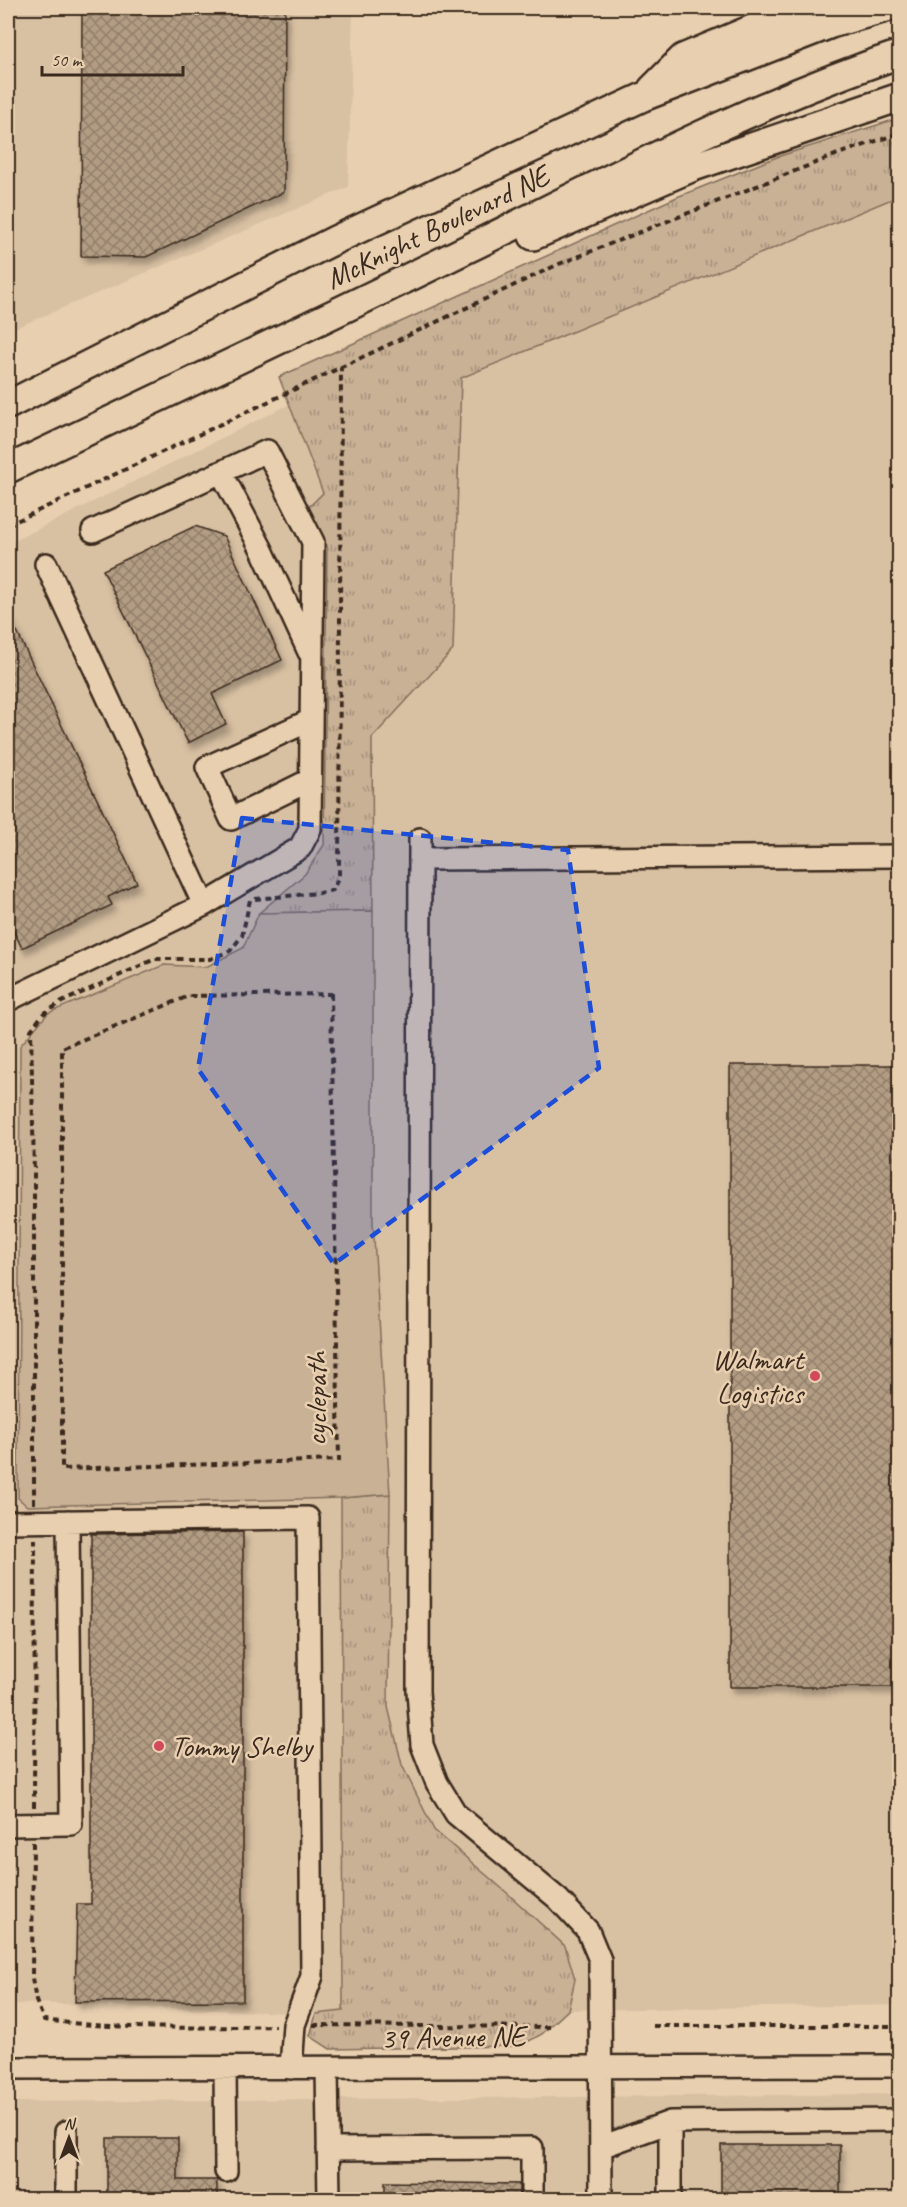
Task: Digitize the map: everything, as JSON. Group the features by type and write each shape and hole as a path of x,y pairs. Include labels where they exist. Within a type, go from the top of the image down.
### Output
{"main road":[{"path":"643,97 683,58 802,8"},
{"name":"McKnight Boulevard NE","path":"8,405 334,240 643,97 831,24 886,8"},
{"name":"McKnight Boulevard NE","path":"8,469 416,275 734,118 860,67 900,54"},
{"path":"416,275 464,266 693,167 900,97"}],"street":[{"path":"8,1000 204,905 300,848 310,830 313,542 267,451 93,531"},
{"path":"221,472 261,548 312,657"},
{"path":"46,564 204,905"},
{"path":"310,780 231,819 207,767 311,720"},
{"path":"601,2199 600,1960 588,1931 558,1899 456,1814 437,1783 422,1744 418,1692 420,849 900,856"},
{"path":"8,1522 308,1518 312,1976 294,2025 291,2068"},
{"path":"8,1825 71,1824 68,1521"},
{"name":"39 Avenue NE","path":"8,2068 900,2066"},
{"path":"225,2068 226,2170"},
{"path":"327,2068 329,2199"},
{"path":"601,2147 670,2122 900,2120"},
{"path":"670,2122 670,2199"},
{"path":"66,2132 66,2199"},
{"path":"328,2149 532,2148 532,2199"}],"path":[{"path":"8,525 559,264 838,154 900,133"},
{"path":"44,2020 36,2001 32,1978 36,1557 31,1030 43,1014 62,1002 155,959 210,959 230,951 242,936 250,899"},
{"name":"cyclepath","path":"331,994 339,1460 62,1469 62,1048 189,996 331,994"},
{"path":"653,2026 900,2026"}],"highlighted area":[{"path":"242,818 568,850 599,1068 334,1264 198,1069"}],"shaded area":[{"path":"8,8 353,8 348,187 8,331"},
{"path":"899,196 899,2005 568,2010 575,1979 565,1946 434,1830 402,1765 388,1707 390,1494 373,1222 372,738 453,650 461,378"},
{"path":"290,404 323,493 309,507 327,546 324,845 305,874 259,913 243,948 206,967 164,965 20,1046 18,1498 27,1506 341,1498 343,2011 316,2014 36,2003 8,2006 8,544"},
{"path":"899,2094 899,2199 8,2199 8,2102"}],"green space":[{"path":"899,118 899,196 461,378 453,650 372,738 373,911 259,913 305,874 324,845 327,546 309,507 323,493 279,377 677,197 777,157"},
{"path":"373,911 373,1222 390,1494 341,1498 27,1506 18,1498 20,1046 48,1013 164,965 206,967 243,948 259,913"},
{"path":"390,1494 388,1707 402,1765 434,1830 565,1946 575,1979 568,2010 542,2034 520,2046 330,2049 310,2036 316,2014 343,2011 341,1498"}],"building":[{"path":"82,8 285,8 284,192 146,257 81,256"},
{"path":"195,526 224,536 282,660 212,694 226,724 188,743 103,570"},
{"path":"8,613 137,883 108,897 112,905 22,948 8,919"},
{"name":"Walmart Logistics","path":"730,1065 900,1065 900,1687 730,1687"},
{"path":"243,1532 243,2001 75,2002 77,1904 91,1904 91,1534"},
{"path":"107,2138 178,2138 178,2180 217,2180 217,2199 107,2199"},
{"path":"721,2145 840,2145 840,2199 721,2197"},
{"path":"385,2182 519,2184 519,2199 385,2199"}],"place":[{"name":"Walmart Logistics","path":"815,1376"},
{"name":"Tommy Shelby","path":"159,1746"}]}
